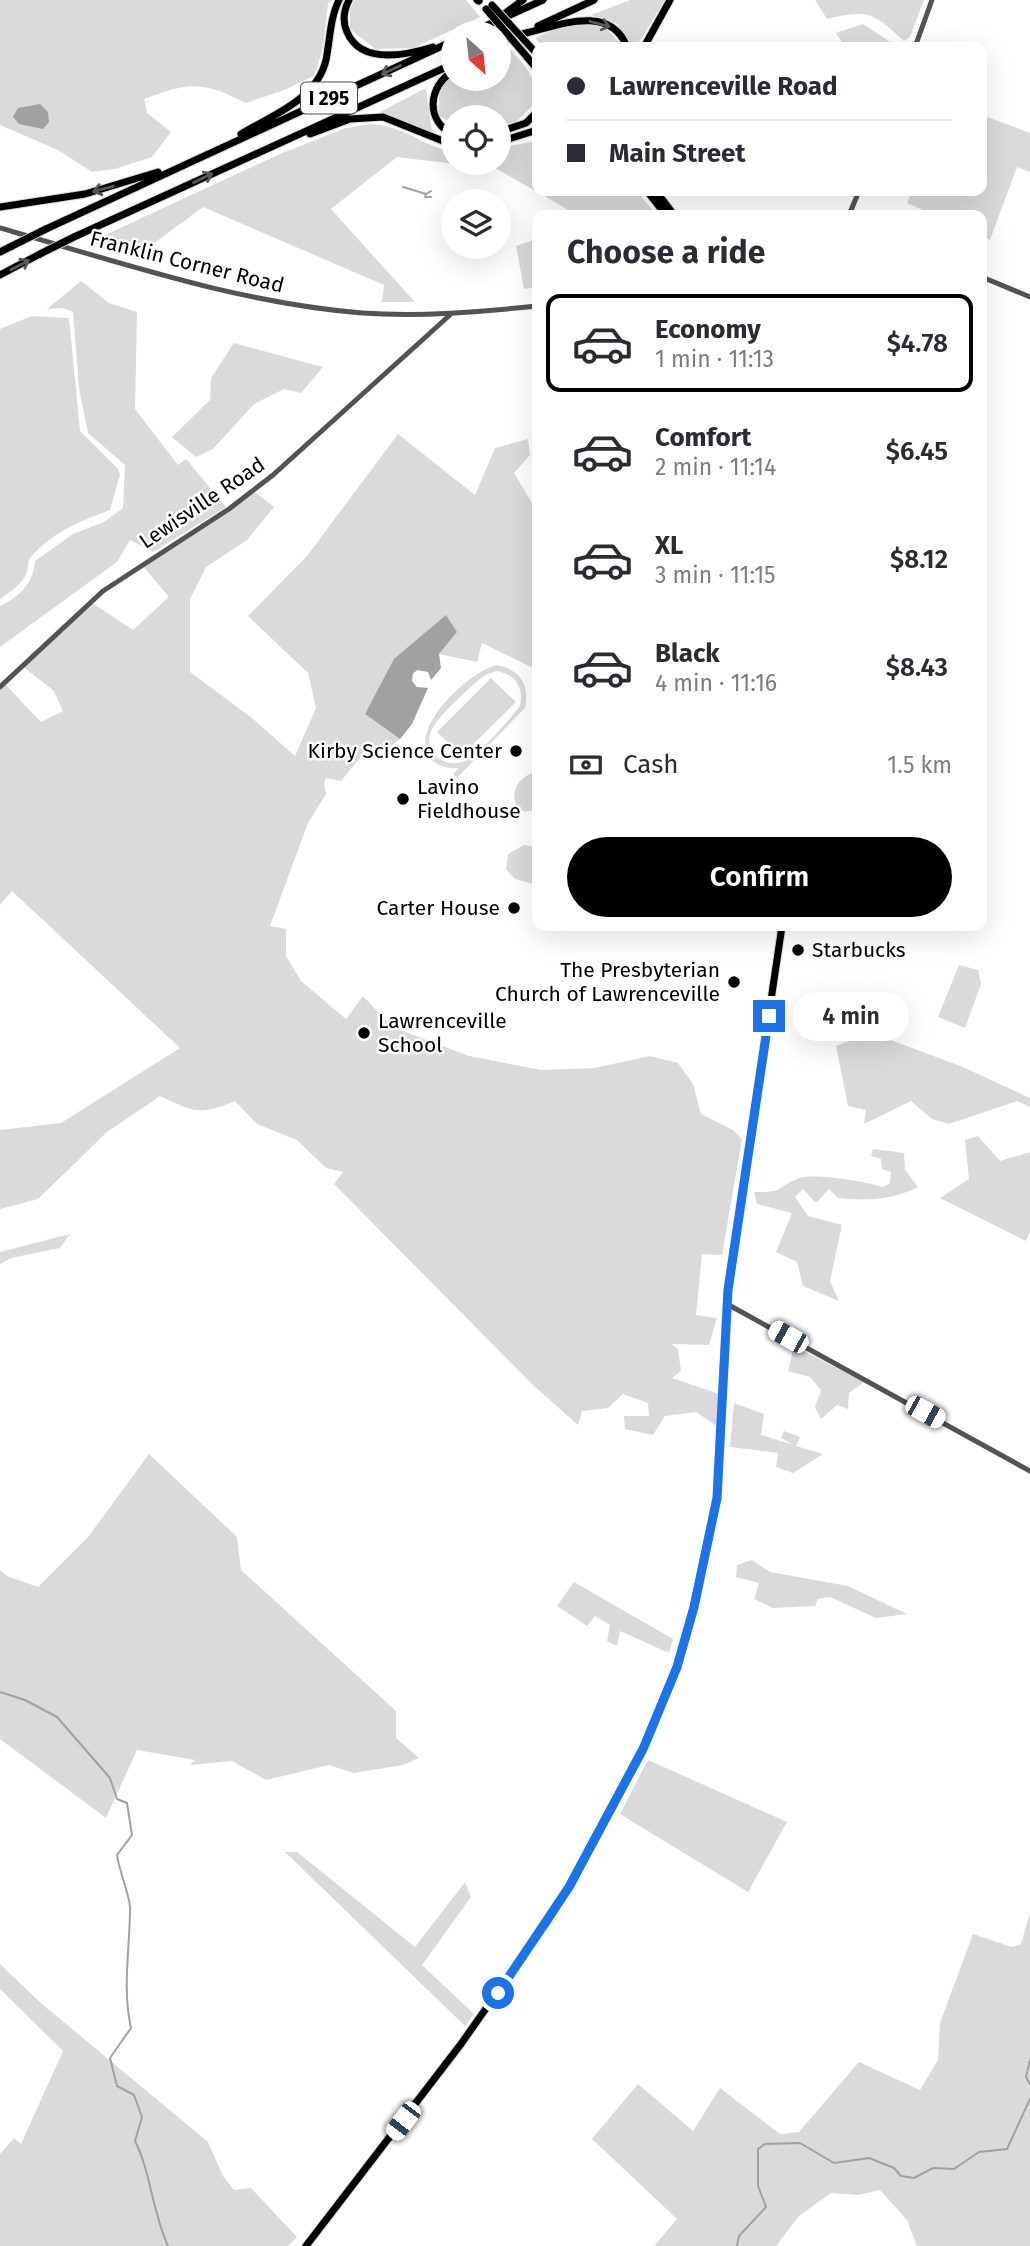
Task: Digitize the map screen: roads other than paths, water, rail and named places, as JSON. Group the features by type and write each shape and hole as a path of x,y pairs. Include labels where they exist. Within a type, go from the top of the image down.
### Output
{"highway":[{"path":"205,155 294,103 314,85 326,61 339,0"},
{"path":"349,0 344,14 346,30 355,43 368,52 400,54 441,43"},
{"path":"494,21 523,0"},
{"path":"497,21 543,0"},
{"path":"511,38 594,0"},
{"path":"647,42 670,0"},
{"path":"532,49 489,7 532,64"},
{"path":"516,36 562,23 590,21 612,27 624,42"},
{"name":"I 295","path":"0,252 441,46"},
{"name":"I 295","path":"0,275 74,237 441,69"},
{"path":"441,83 436,88 432,106 441,126"},
{"path":"231,165 340,122 360,117 394,119 441,140"},
{"path":"511,128 526,123 532,117"},
{"path":"511,138 532,132"},
{"path":"0,206 85,194 191,161"},
{"path":"651,196 662,210"},
{"path":"306,2246 461,2045 528,1951 569,1887 647,1741 677,1667 715,1515 723,1429 727,1304 781,931"}],"street":[{"path":"917,42 932,0"},
{"name":"Franklin Corner Road","path":"0,228 213,288 274,301 363,313 451,314 532,306"},
{"path":"987,279 1030,298"},
{"name":"Lewisville Road","path":"0,687 103,591 229,509 273,475 451,314"},
{"path":"727,1304 1030,1471"}],"waterway":[{"path":"403,187 426,194 431,191"},
{"path":"426,194 425,197 431,197"},
{"path":"0,1692 25,1700 57,1717 110,1778 117,1799 127,1803 132,1835 117,1855 130,1908 127,1983 131,2028 110,2058 117,2086 134,2095 142,2117 135,2141 168,2246"},
{"path":"1030,2060 1026,2077 1030,2084"},
{"path":"737,2246 739,2236 766,2207 758,2186 758,2149 765,2144 800,2143 834,2163 869,2158 894,2168 901,2176 914,2178 933,2168 954,2169 979,2152 1007,2149 1030,2099"}],"place":[{"name":"Kirby Science Center","path":"516,751"},
{"name":"Lavino Fieldhouse","path":"403,799"},
{"name":"Carter House","path":"514,908"},
{"name":"Starbucks","path":"798,950"},
{"name":"The Presbyterian Church of Lawrenceville","path":"734,982"},
{"name":"Lawrenceville School","path":"364,1033"}]}
